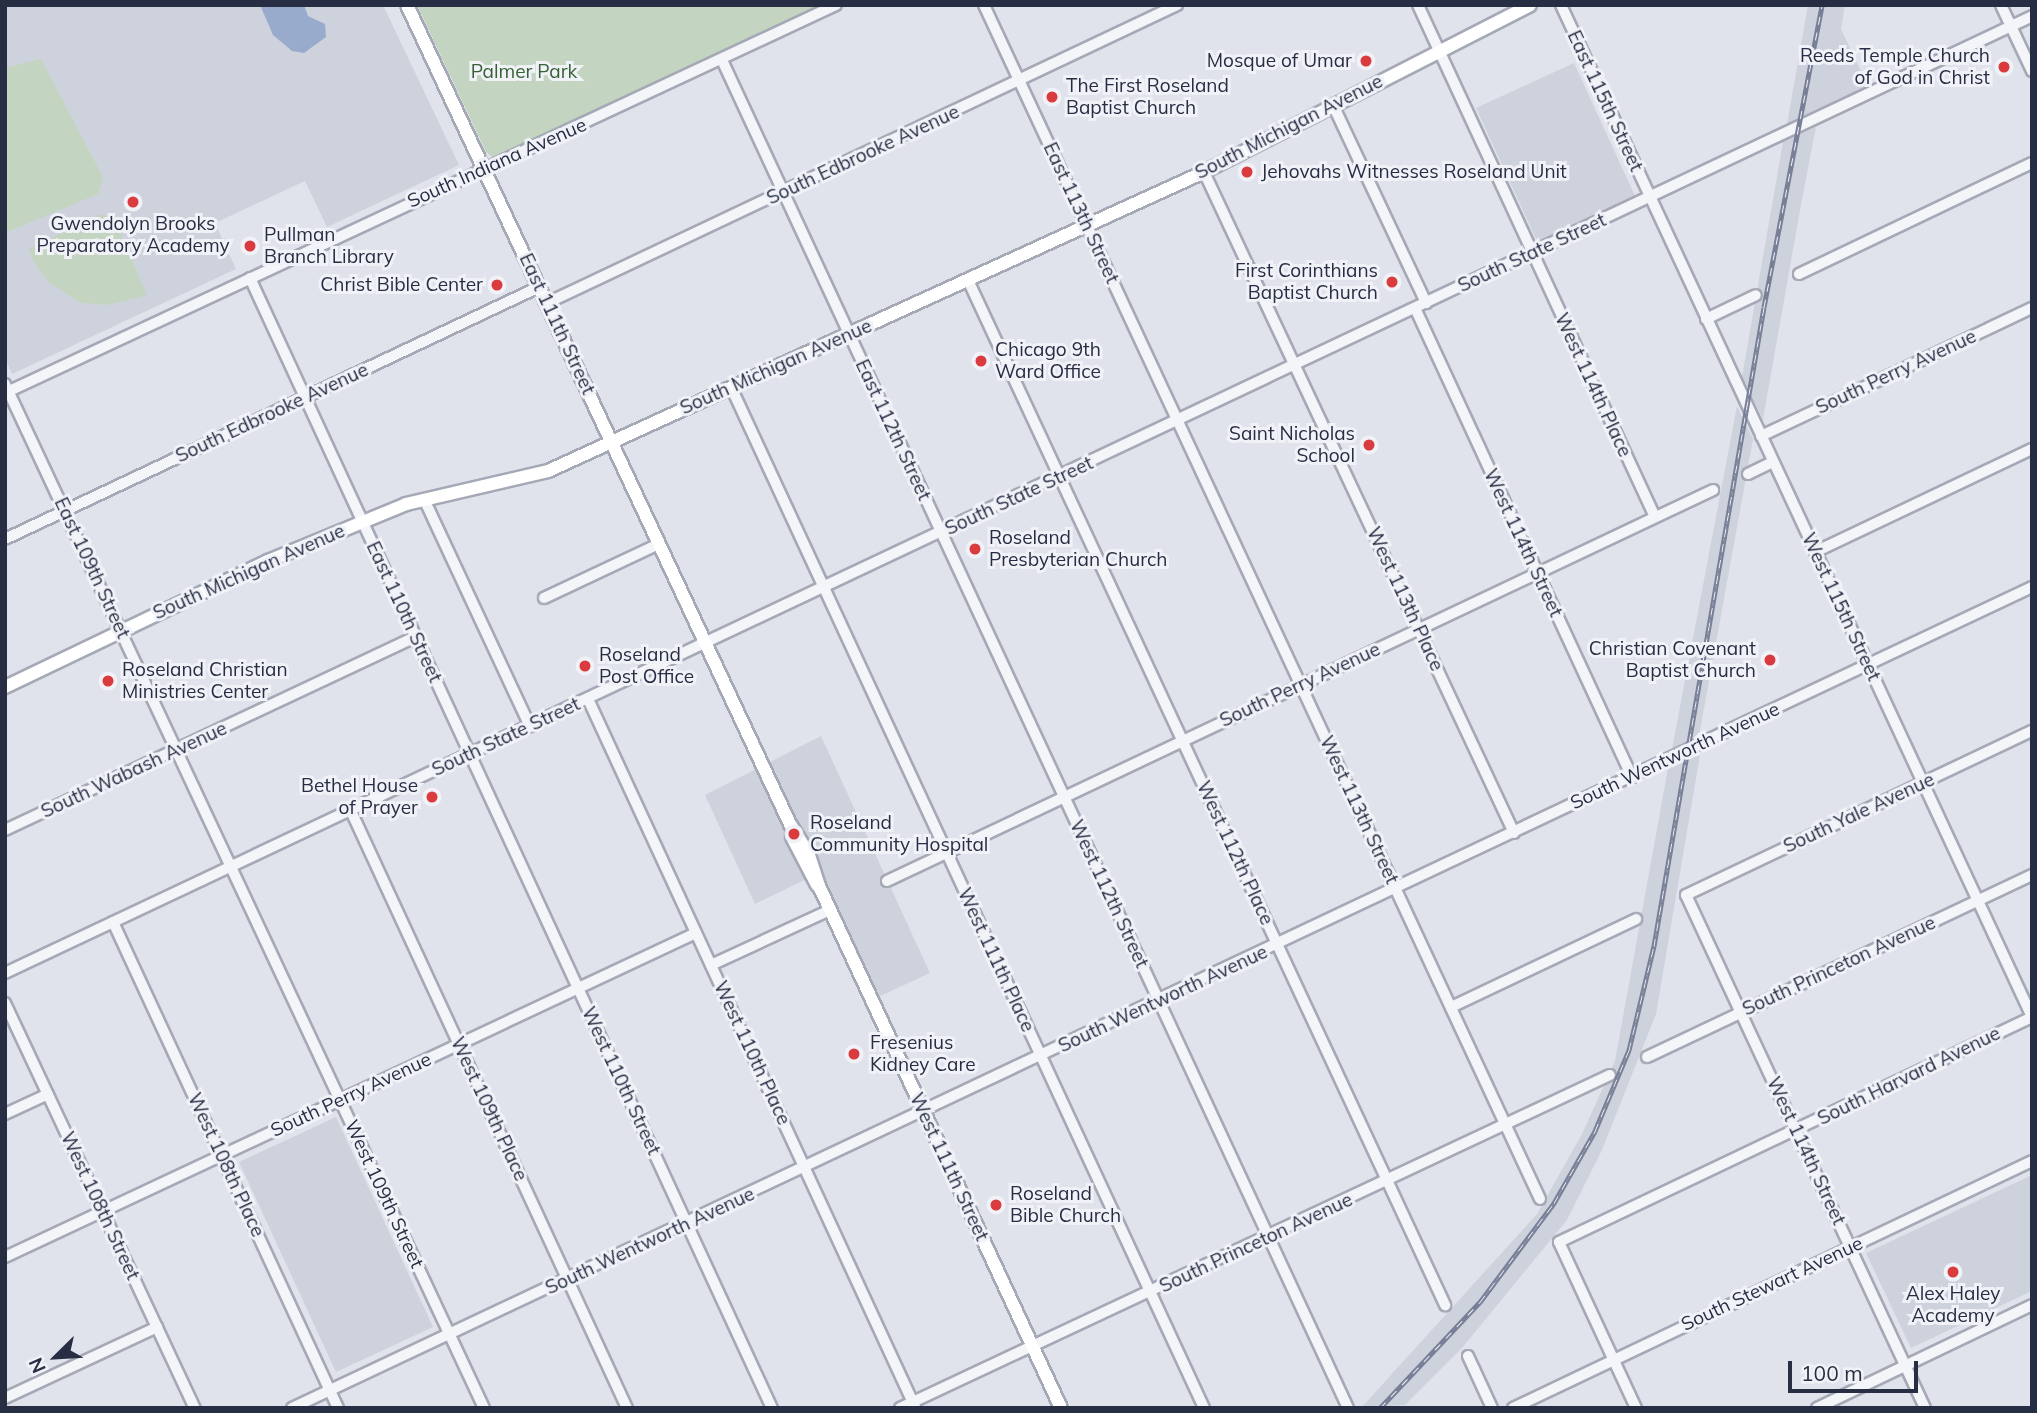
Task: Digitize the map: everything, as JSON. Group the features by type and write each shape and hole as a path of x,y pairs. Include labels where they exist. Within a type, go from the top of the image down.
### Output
{"main road":[{"name":"East 111th Street","path":"407,5 706,644"},
{"name":"South Michigan Avenue","path":"5,687 121,631 362,522 424,499 539,474 611,442 1204,172 1530,5"},
{"name":"West 111th Street","path":"706,644 790,824 807,851 830,910 1061,1408"}],"street":[{"name":"South Indiana Avenue","path":"6,389 250,278 483,167 495,166 836,5"},
{"name":"East 113th Street","path":"984,5 1177,421"},
{"name":"South Edbrooke Avenue","path":"547,303 1177,5"},
{"name":"West 114th Place","path":"1418,5 1655,517"},
{"name":"East 115th Street","path":"1561,5 1650,197"},
{"path":"2001,5 2032,71"},
{"name":"South State Street","path":"5,973 2032,16"},
{"name":"East 112th Street","path":"722,60 941,533"},
{"path":"1333,105 1426,303"},
{"path":"1799,274 2032,163"},
{"name":"West 113th Place","path":"1204,172 1514,833"},
{"name":"West 115th Street","path":"1650,197 2032,1017"},
{"name":"East 110th Street","path":"250,278 469,755"},
{"name":"West 112th Place","path":"968,280 1445,1305"},
{"name":"South Edbrooke Avenue","path":"5,539 539,287"},
{"path":"1706,318 1756,295"},
{"name":"West 114th Street","path":"1415,308 1632,777"},
{"name":"South Perry Avenue","path":"1761,436 2032,308"},
{"name":"West 111th Place","path":"731,387 1204,1408"},
{"name":"East 109th Street","path":"6,389 232,866"},
{"name":"West 113th Street","path":"1177,421 1540,1199"},
{"path":"1815,552 2032,449"},
{"path":"1748,474 1773,462"},
{"name":"South Perry Avenue","path":"887,881 1713,490"},
{"path":"424,499 530,726"},
{"name":"West 112th Street","path":"941,533 1349,1408"},
{"path":"544,598 659,544"},
{"name":"South Wentworth Avenue","path":"292,1408 924,1113 2032,587"},
{"name":"South Wabash Avenue","path":"5,830 415,637"},
{"name":"West 110th Place","path":"588,699 914,1405"},
{"name":"South Yale Avenue","path":"1686,895 2032,732"},
{"name":"West 110th Street","path":"469,755 772,1408"},
{"name":"West 109th Place","path":"351,811 627,1408"},
{"name":"West 109th Street","path":"232,866 484,1408"},
{"name":"South Princeton Avenue","path":"1647,1057 2032,875"},
{"name":"West 114th Street","path":"1686,895 1925,1408"},
{"path":"711,965 830,910"},
{"path":"1451,1007 1636,919"},
{"name":"West 108th Place","path":"113,922 338,1408"},
{"name":"South Perry Avenue","path":"5,1257 696,933"},
{"name":"West 108th Street","path":"5,1003 195,1408"},
{"name":"South Harvard Avenue","path":"1614,1360 1559,1242 2032,1017"},
{"name":"South Princeton Avenue","path":"900,1408 914,1405 1610,1075"},
{"path":"5,1114 47,1094"},
{"name":"South Stewart Avenue","path":"1513,1408 2032,1161"},
{"path":"1817,1408 2032,1306"},
{"path":"5,1398 157,1327"},
{"path":"1468,1356 1492,1408"},
{"path":"1614,1360 1636,1408"}],"shaded area":[{"name":"Gwendolyn Brooks Preparatory Academy","path":"5,5 383,5 459,165 327,227 305,181 215,223 236,269 12,374 5,358"},
{"path":"1808,5 1845,5 1841,29 1868,86 1787,124"},
{"path":"1574,63 1635,196 1537,241 1476,108"},
{"path":"1816,127 1763,419 1742,377 1783,142"},
{"path":"1737,406 1753,439 1699,736 1672,749"},
{"name":"Roseland Community Hospital","path":"821,736 930,973 876,998 819,873 755,904 705,795"},
{"path":"1700,755 1656,1014 1602,1150 1567,1220 1462,1348 1405,1405 1361,1408 1537,1214 1582,1134 1615,1061 1668,768"},
{"path":"336,1117 433,1327 336,1372 239,1162"},
{"name":"Alex Haley Academy","path":"2032,1175 2032,1291 1911,1348 1866,1253"}],"green space":[{"name":"Palmer Park","path":"417,5 826,5 496,160 486,152"},
{"path":"41,59 103,177 98,194 5,233 5,68"},
{"path":"100,214 115,220 147,295 107,305 81,303 48,282 34,262 29,249"}],"water":[{"path":"260,5 304,5 308,16 325,24 326,37 304,53 292,51 273,35"}],"railway":[{"path":"1380,1408 1480,1302 1554,1203 1595,1131 1629,1050 1654,946 1764,307 1822,5"}],"place":[{"name":"Mosque of Umar","path":"1366,61"},
{"name":"Reeds Temple Church of God in Christ","path":"2004,67"},
{"name":"The First Roseland Baptist Church","path":"1052,97"},
{"name":"Jehovahs Witnesses Roseland Unit","path":"1247,172"},
{"name":"Gwendolyn Brooks Preparatory Academy","path":"133,202"},
{"name":"Pullman Branch Library","path":"250,246"},
{"name":"First Corinthians Baptist Church","path":"1392,282"},
{"name":"Christ Bible Center","path":"497,285"},
{"name":"Chicago 9th Ward Office","path":"981,361"},
{"name":"Saint Nicholas School","path":"1369,445"},
{"name":"Roseland Presbyterian Church","path":"975,549"},
{"name":"Christian Covenant Baptist Church","path":"1770,660"},
{"name":"Roseland Post Office","path":"585,666"},
{"name":"Roseland Christian Ministries Center","path":"108,681"},
{"name":"Bethel House of Prayer","path":"432,797"},
{"name":"Roseland Community Hospital","path":"794,834"},
{"name":"Fresenius Kidney Care","path":"854,1054"},
{"name":"Roseland Bible Church","path":"996,1205"},
{"name":"Alex Haley Academy","path":"1953,1272"}]}
